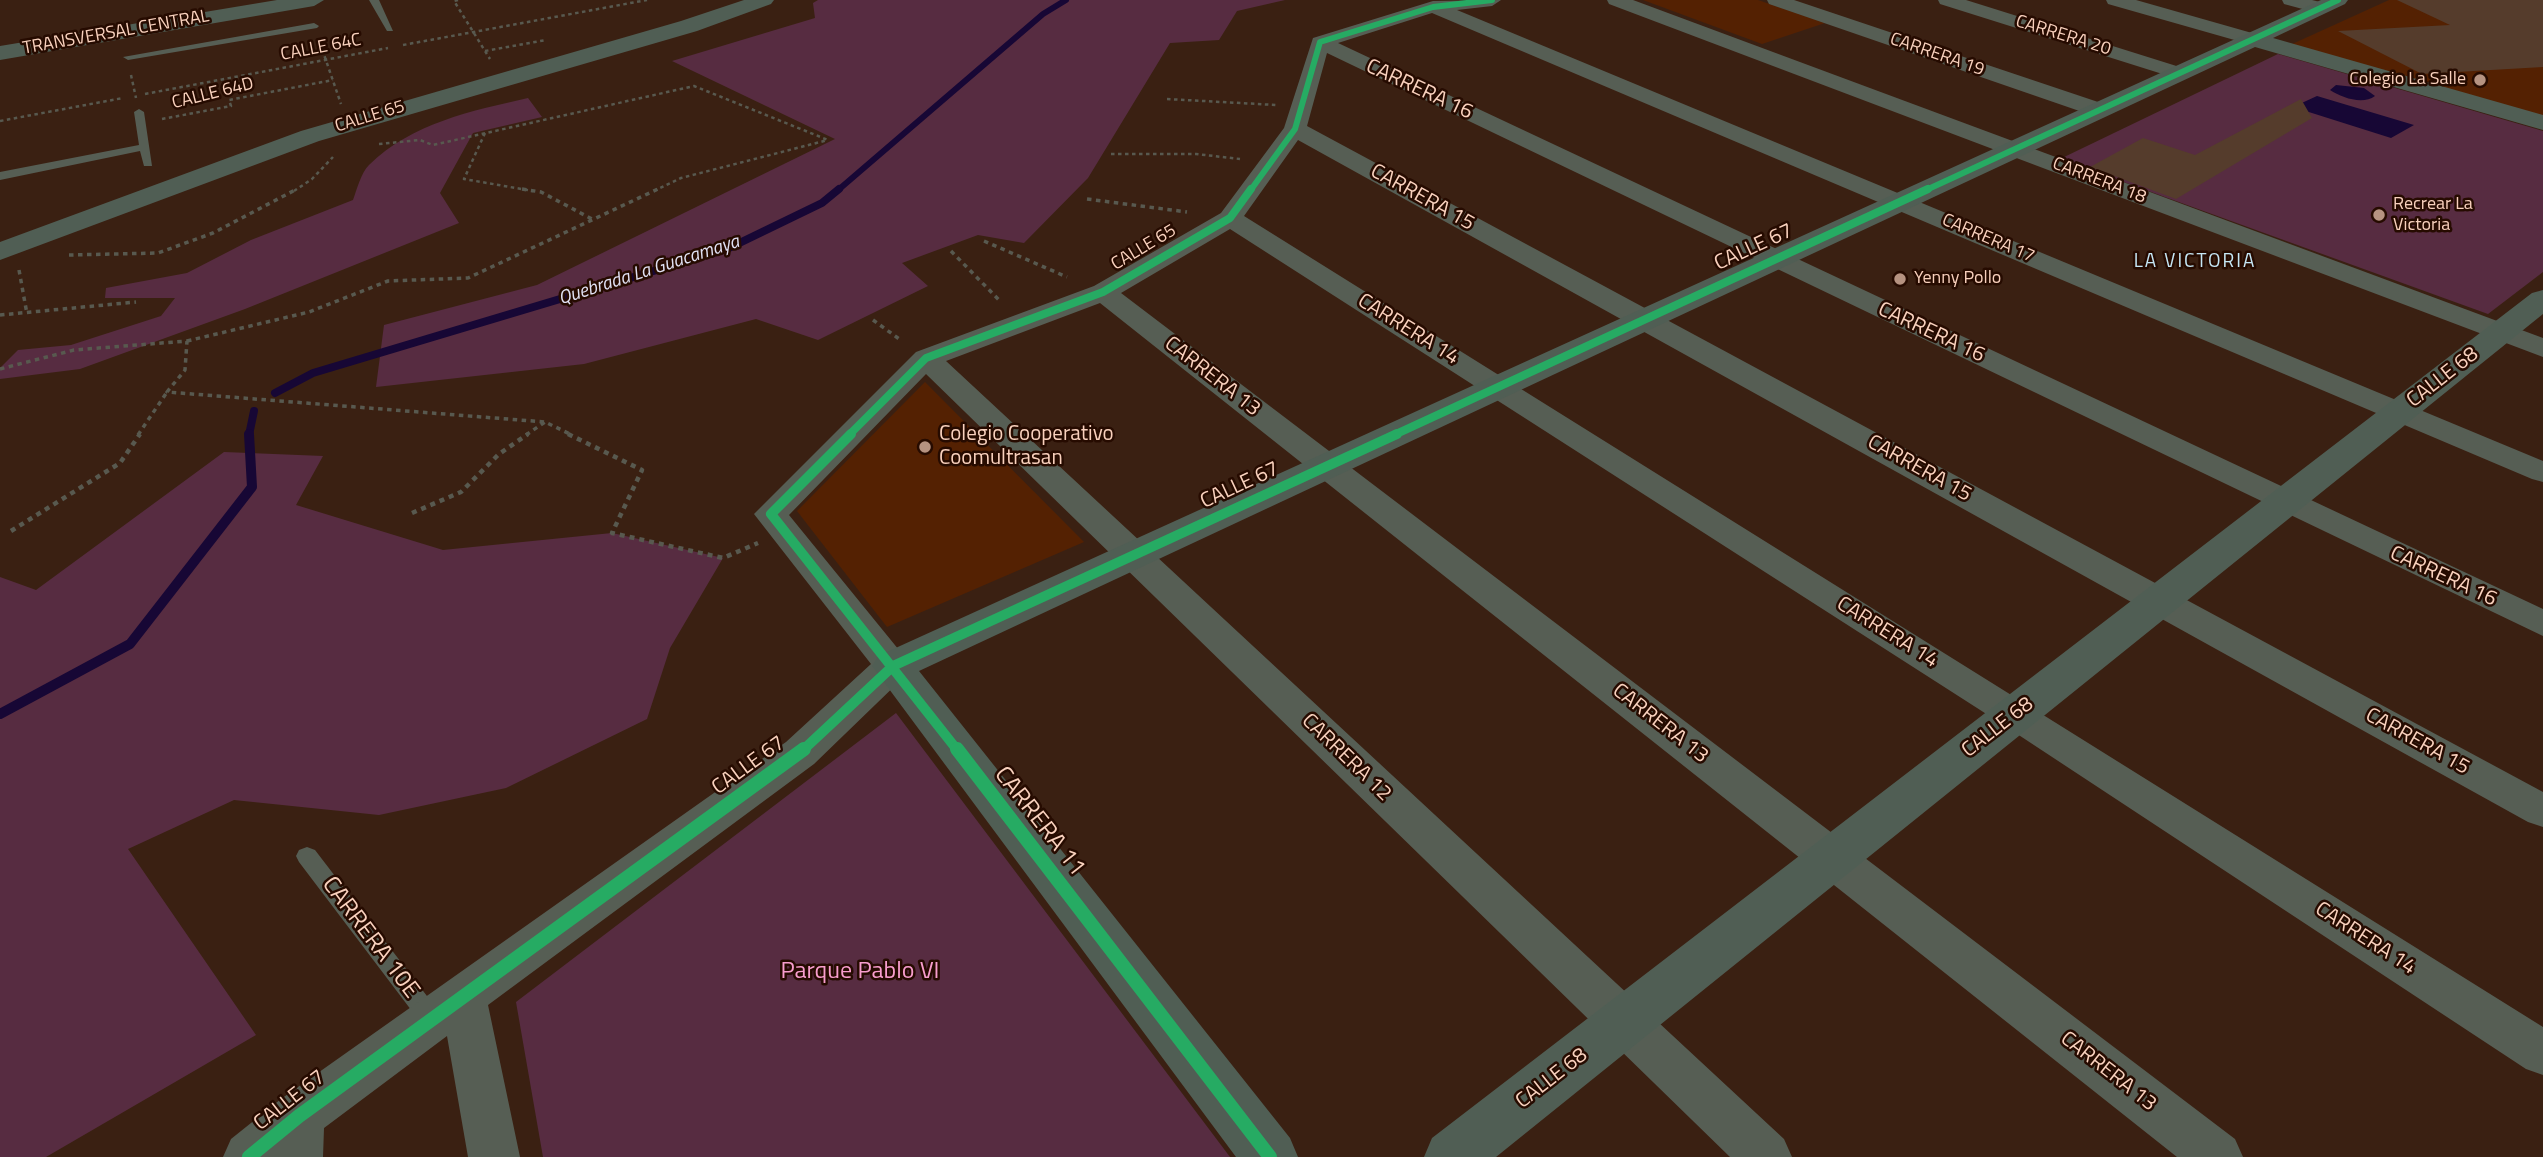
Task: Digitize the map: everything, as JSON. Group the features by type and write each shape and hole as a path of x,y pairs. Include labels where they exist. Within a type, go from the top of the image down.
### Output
{"street":[{"name":"TRANSVERSAL CENTRAL","path":"0,43 262,0"},
{"name":"TRANSVERSAL CENTRAL","path":"0,53 216,29 314,0"},
{"path":"1320,42 1433,7 1492,0"},
{"name":"CARRERA 18","path":"1616,0 2543,348"},
{"name":"CARRERA 19","path":"1776,0 2099,110"},
{"name":"CARRERA 20","path":"1947,0 2179,73"},
{"path":"2115,0 2543,123"},
{"path":"2291,0 2329,4"},
{"name":"CALLE 65","path":"9,258 335,128 756,3"},
{"name":"CALLE 67","path":"249,1157 298,1136 448,1008 800,753 893,666 2329,4"},
{"name":"CARRERA 17","path":"1433,7 2543,472"},
{"name":"CALLE 65","path":"778,523 926,358 1103,292 1230,218 1272,162 1298,118 1320,42"},
{"name":"CARRERA 16","path":"1320,42 2543,624"},
{"name":"CARRERA 15","path":"1298,118 1646,319 2543,811"},
{"name":"CARRERA 14","path":"1230,218 2016,714 2543,1053"},
{"name":"CARRERA 13","path":"1103,292 2217,1157"},
{"name":"CALLE 68","path":"1452,1157 2543,299"},
{"name":"CARRERA 12","path":"926,358 1766,1157"},
{"name":"CARRERA 11","path":"778,523 893,666 1270,1157"},
{"name":"CARRERA 10E","path":"448,1008 494,1157"}],"lane":[{"path":"374,0 390,29"},
{"path":"128,57 216,29 314,26"},
{"path":"139,118 148,164"},
{"path":"0,176 145,146"},
{"name":"CARRERA 10E","path":"307,856 448,1008"}],"path":[{"path":"456,0 493,64"},
{"path":"314,26 345,116"},
{"path":"485,51 549,39"},
{"path":"128,57 139,118"},
{"path":"0,369 74,350 187,341 309,312 388,282 468,278 681,178 828,140 694,86 433,145 420,140 376,145"},
{"path":"0,121 123,98"},
{"path":"1167,99 1298,118"},
{"path":"485,133 464,179 541,192 593,219"},
{"path":"58,257 158,253 213,233 276,202 312,179 329,158 341,154"},
{"path":"1111,155 1196,154 1272,162"},
{"path":"1087,199 1230,218"},
{"path":"984,241 1103,292"},
{"path":"951,251 1022,322"},
{"path":"9,258 27,314"},
{"path":"0,314 27,314 136,302"},
{"path":"873,320 926,358"},
{"path":"11,531 120,463 167,392 186,370 187,341"},
{"path":"167,392 545,422 642,470 612,533 723,558 778,523"},
{"path":"412,513 461,492 499,454 545,422"}],"shaded area":[{"path":"1643,0 1758,0 1825,23 1762,44"},
{"name":"Colegio La Salle","path":"2389,0 2543,0 2543,116 2290,45"},
{"path":"2336,85 2364,88 2375,96 2365,100 2346,98 2330,90"},
{"path":"2317,96 2414,125 2391,138 2293,107"},
{"name":"Colegio Cooperativo Coomultrasan","path":"925,382 1084,542 887,627 797,511"}],"green space":[{"path":"818,0 1285,0 1237,11 1219,40 1170,43 1088,178 1024,243 978,235 902,263 928,286 818,340 756,319 584,364 376,387 384,325 537,285 835,139 672,61 815,18 813,3"},
{"name":"Recrear La Victoria","path":"2278,54 2543,131 2543,272 2488,314 2060,159"},
{"path":"528,98 542,117 473,133 440,193 459,223 245,309 80,369 0,379 0,368 18,350 71,345 161,316 175,298 105,298 106,288 187,273 251,240 353,200 366,168 404,139 464,114"},
{"path":"224,452 323,456 296,505 443,550 612,533 723,558 670,648 647,719 506,788 379,815 234,800 128,849 256,1035 46,1157 0,1157 0,577 36,590"},
{"name":"Parque Pablo VI","path":"896,713 1230,1157 543,1157 516,1002"}],"building":[{"path":"2397,0 2543,0 2543,67 2422,74 2338,31 2450,25"},
{"path":"2301,99 2312,118 2176,199 2090,167 2143,138 2195,155"}],"waterway":[{"name":"Quebrada La Guacamaya","path":"837,191 1043,14 1066,0"},
{"name":"Quebrada La Guacamaya","path":"275,393 313,373 727,249 822,203 839,189"},
{"name":"Quebrada La Guacamaya","path":"249,435 254,411"},
{"name":"Quebrada La Guacamaya","path":"0,714 130,644 252,487 249,435"}],"cycle path":[{"path":"1270,1157 893,666 771,514 926,358 1103,292 1230,218 1295,129 1320,42 1433,7 1492,0"},
{"path":"249,1157 299,1116 800,753 893,666 2338,0"}],"place":[{"name":"Colegio La Salle","path":"2480,80"},
{"name":"Recrear La Victoria","path":"2379,215"},
{"name":"Yenny Pollo","path":"1900,279"},
{"name":"Colegio Cooperativo Coomultrasan","path":"925,447"}],"district":[{"name":"LA VICTORIA","path":"2195,262"}]}
